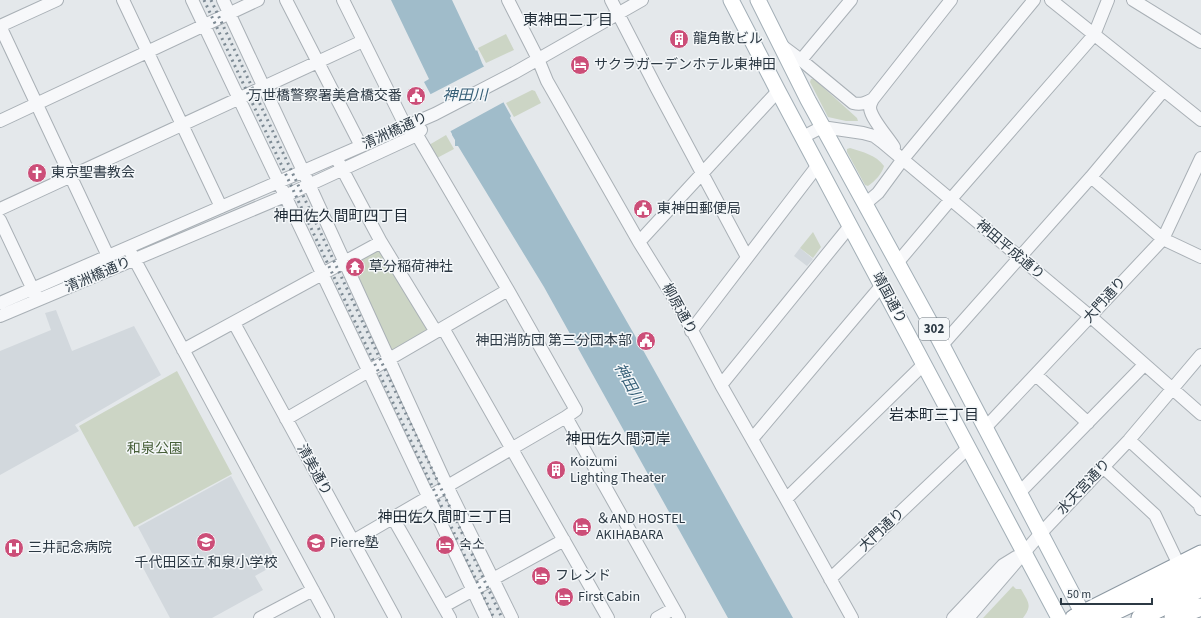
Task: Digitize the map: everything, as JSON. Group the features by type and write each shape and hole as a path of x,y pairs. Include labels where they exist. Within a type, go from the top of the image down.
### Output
{"highway":[{"path":"1080,616 1201,554"},
{"path":"1101,618 1201,570"},
{"path":"1141,618 1201,588"},
{"path":"1141,618 1201,594"},
{"path":"1173,618 1201,606"}],"main road":[{"name":"靖国通り","path":"731,0 1059,618"},
{"name":"靖国通り","path":"758,0 822,127 898,262 1020,492 1080,616"}],"street":[{"path":"57,0 0,26 108,256"},
{"path":"123,0 221,207"},
{"path":"192,0 486,618"},
{"path":"223,0 390,359 447,486 512,618"},
{"path":"0,121 258,0"},
{"path":"286,0 317,63 361,146"},
{"path":"343,0 406,127 418,134 576,410 512,449 353,541"},
{"name":"柳原通り","path":"508,0 538,59 547,81 639,242 680,308 691,331 852,618"},
{"path":"611,0 747,257"},
{"path":"435,114 514,73 642,0"},
{"path":"801,60 851,0"},
{"path":"903,159 871,112 870,105 873,98 951,0"},
{"path":"865,204 878,193 903,159 1034,0"},
{"path":"1051,0 1201,120"},
{"path":"898,262 950,199 1094,35 1108,0"},
{"path":"1133,0 1201,42"},
{"path":"0,209 363,41"},
{"path":"780,44 853,103 864,103 873,98"},
{"path":"639,242 778,90"},
{"path":"942,345 1091,177 1163,91"},
{"name":"清洲橋通り","path":"0,302 128,248 435,114"},
{"name":"清洲橋通り","path":"0,316 309,185 418,134 435,114"},
{"path":"803,137 822,127"},
{"name":"神田平成通り","path":"822,127 863,133 874,136 882,142 1090,317 1201,414"},
{"path":"336,157 381,242 439,330 512,449 608,618"},
{"name":"大門通り","path":"986,427 1163,239 1201,158"},
{"path":"691,331 818,165"},
{"path":"1091,177 1163,239 1201,257"},
{"path":"0,220 38,300"},
{"path":"721,384 850,226"},
{"path":"183,350 381,242"},
{"path":"128,248 328,618"},
{"path":"752,439 882,285"},
{"path":"286,419 508,290"},
{"name":"清美通り","path":"234,322 395,618"},
{"name":"水天宮通り","path":"968,618 1041,533 1129,440 1201,355"},
{"path":"786,499 924,364"},
{"path":"1020,492 1144,364"},
{"path":"1036,374 1088,423"},
{"path":"566,417 676,613 657,618"},
{"path":"1129,440 1199,504 1201,509"},
{"name":"大門通り","path":"830,579 968,448"},
{"path":"1103,467 1155,515 1179,565"},
{"path":"393,518 450,618"},
{"path":"444,606 564,540"},
{"path":"953,618 1003,565 1024,552"},
{"path":"260,618 313,590"}],"shaded area":[{"path":"800,248 813,259 807,266 794,256"},
{"path":"56,310 72,351 134,326 161,375 75,425 79,431 0,475 0,351 51,330 45,313"},
{"name":"千代田区立 和泉小学校","path":"231,476 278,563 255,576 263,590 212,618 170,618 141,564 154,557 138,527"}],"green space":[{"path":"506,34 514,50 486,63 478,48"},
{"path":"811,79 814,79 857,118 858,121 846,121 828,117 810,82"},
{"path":"532,90 535,91 541,103 514,117 506,103"},
{"path":"446,135 454,149 437,158 429,145"},
{"path":"850,148 877,159 884,166 878,177 868,186 865,185 847,152 847,149"},
{"path":"813,232 821,247 813,258 800,248"},
{"path":"380,248 430,331 397,351 388,348 349,265"},
{"name":"和泉公園","path":"177,371 232,474 134,527 79,426"},
{"path":"1013,586 1016,589 1021,589 1027,600 1029,607 1023,618 983,618"}],"water":[{"name":"神田川","path":"391,0 452,0 482,63 511,116 510,118 634,334 793,618 728,618 544,287 458,146 455,146 455,140 424,82 429,79"}],"pier":[{"path":"485,66 504,102 449,132 429,95"}],"railway":[{"path":"204,0 494,618"},
{"path":"211,0 502,618"}],"place":[{"name":"龍角散ビル","path":"679,39"},
{"name":"サクラガーデンホテル東神田","path":"580,65"},
{"name":"万世橋警察署美倉橋交番","path":"416,96"},
{"name":"東京聖書教会","path":"37,173"},
{"name":"東神田郵便局","path":"643,209"},
{"name":"草分稲荷神社","path":"355,267"},
{"name":"神田消防団 第三分団本部","path":"646,341"},
{"name":"Koizumi Lighting Theater","path":"556,470"},
{"name":"＆AND HOSTEL AKIHABARA","path":"582,527"},
{"name":"千代田区立 和泉小学校","path":"206,542"},
{"name":"Pierre塾","path":"316,543"},
{"name":"숙소","path":"445,545"},
{"name":"三井記念病院","path":"14,548"},
{"name":"フレンド","path":"541,576"},
{"name":"First Cabin","path":"564,597"}],"district":[{"name":"東神田二丁目","path":"568,20"},
{"name":"神田佐久間町四丁目","path":"341,216"},
{"name":"岩本町三丁目","path":"934,415"},
{"name":"神田佐久間河岸","path":"618,439"},
{"name":"神田佐久間町三丁目","path":"445,517"}]}
